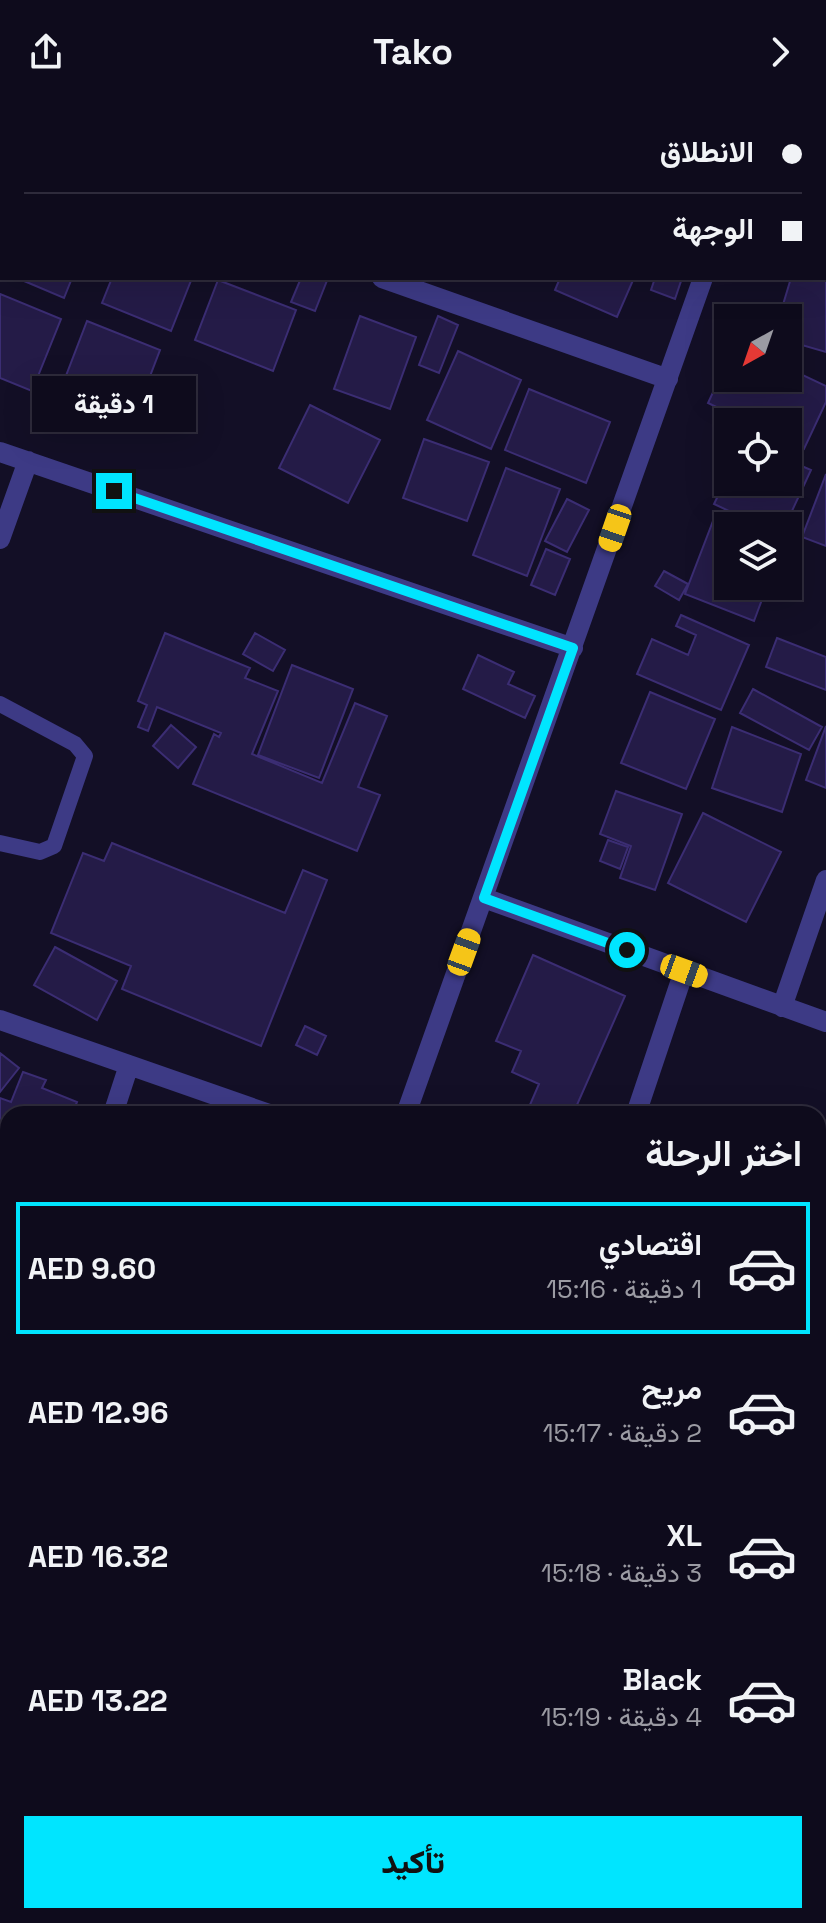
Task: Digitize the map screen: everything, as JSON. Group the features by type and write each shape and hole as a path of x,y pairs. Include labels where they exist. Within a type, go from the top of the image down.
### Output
{"street":[{"path":"392,280 668,379"},
{"path":"409,1106 702,280"},
{"path":"0,452 573,648"},
{"path":"0,539 28,461"},
{"path":"782,1007 826,880"},
{"path":"484,898 826,1022"},
{"path":"639,1106 684,971"},
{"path":"0,1020 246,1106"},
{"path":"116,1106 129,1065"}],"lane":[{"path":"0,704 75,744 85,756 54,846 40,852 0,843"}],"building":[{"path":"22,280 71,280 64,298"},
{"path":"111,280 191,280 171,331 102,303"},
{"path":"218,280 296,310 273,371 195,340"},
{"path":"300,280 327,280 315,311 291,302"},
{"path":"559,280 633,280 617,317 555,290"},
{"path":"654,280 681,281 675,299 651,290"},
{"path":"790,280 826,281 826,352 802,345 802,304 783,304"},
{"path":"0,294 61,319 32,391 0,378"},
{"path":"360,316 416,337 390,409 334,389"},
{"path":"438,316 458,325 439,373 419,365"},
{"path":"87,321 160,350 132,423 59,394"},
{"path":"458,351 521,380 491,449 427,420"},
{"path":"802,375 826,386 826,402 804,449 802,408 719,408 708,403 714,390 802,392"},
{"path":"529,389 610,422 586,483 505,450"},
{"path":"310,405 380,440 348,503 279,468"},
{"path":"424,439 489,462 467,521 403,498"},
{"path":"802,466 811,470 802,489"},
{"path":"506,468 560,489 527,576 473,555"},
{"path":"826,474 826,546 802,537"},
{"path":"718,496 799,496 792,512 731,512 714,504"},
{"path":"567,499 589,510 567,552 545,541"},
{"path":"713,521 714,600 762,600 754,621 685,594"},
{"path":"546,549 570,559 555,595 531,585"},
{"path":"664,571 688,584 679,600 655,586"},
{"path":"681,615 749,645 721,710 637,674 652,639 688,655 696,635 676,626"},
{"path":"165,633 250,668 245,678 278,691 252,754 322,783 355,703 387,716 358,787 380,795 357,851 193,784 214,734 219,737 221,733 157,707 148,731 138,727 147,705 138,701"},
{"path":"255,633 285,650 273,671 243,654"},
{"path":"777,638 826,657 826,690 766,667"},
{"path":"478,655 514,672 508,684 535,696 525,718 463,689"},
{"path":"292,665 353,689 319,778 258,755"},
{"path":"753,689 822,727 809,750 740,713"},
{"path":"650,692 715,719 686,789 621,763"},
{"path":"171,725 196,747 178,768 153,746"},
{"path":"826,726 826,788 806,780"},
{"path":"732,727 801,754 782,812 712,788"},
{"path":"616,791 682,814 655,890 620,878 631,846 600,834"},
{"path":"703,813 781,852 746,922 668,883"},
{"path":"608,840 628,847 620,869 600,861"},
{"path":"112,843 285,913 303,870 327,880 261,1046 122,989 131,966 51,933 83,853 104,861"},
{"path":"55,947 117,981 97,1020 34,985"},
{"path":"533,955 625,996 577,1106 529,1106 539,1084 512,1072 521,1051 496,1041"},
{"path":"305,1026 326,1036 317,1055 296,1045"},
{"path":"0,1053 19,1068 0,1092"},
{"path":"23,1072 46,1080 42,1088 77,1102 75,1106 0,1106 0,1098 11,1102"}],"route":[{"path":"114,491 573,648 484,898 627,950"}]}
